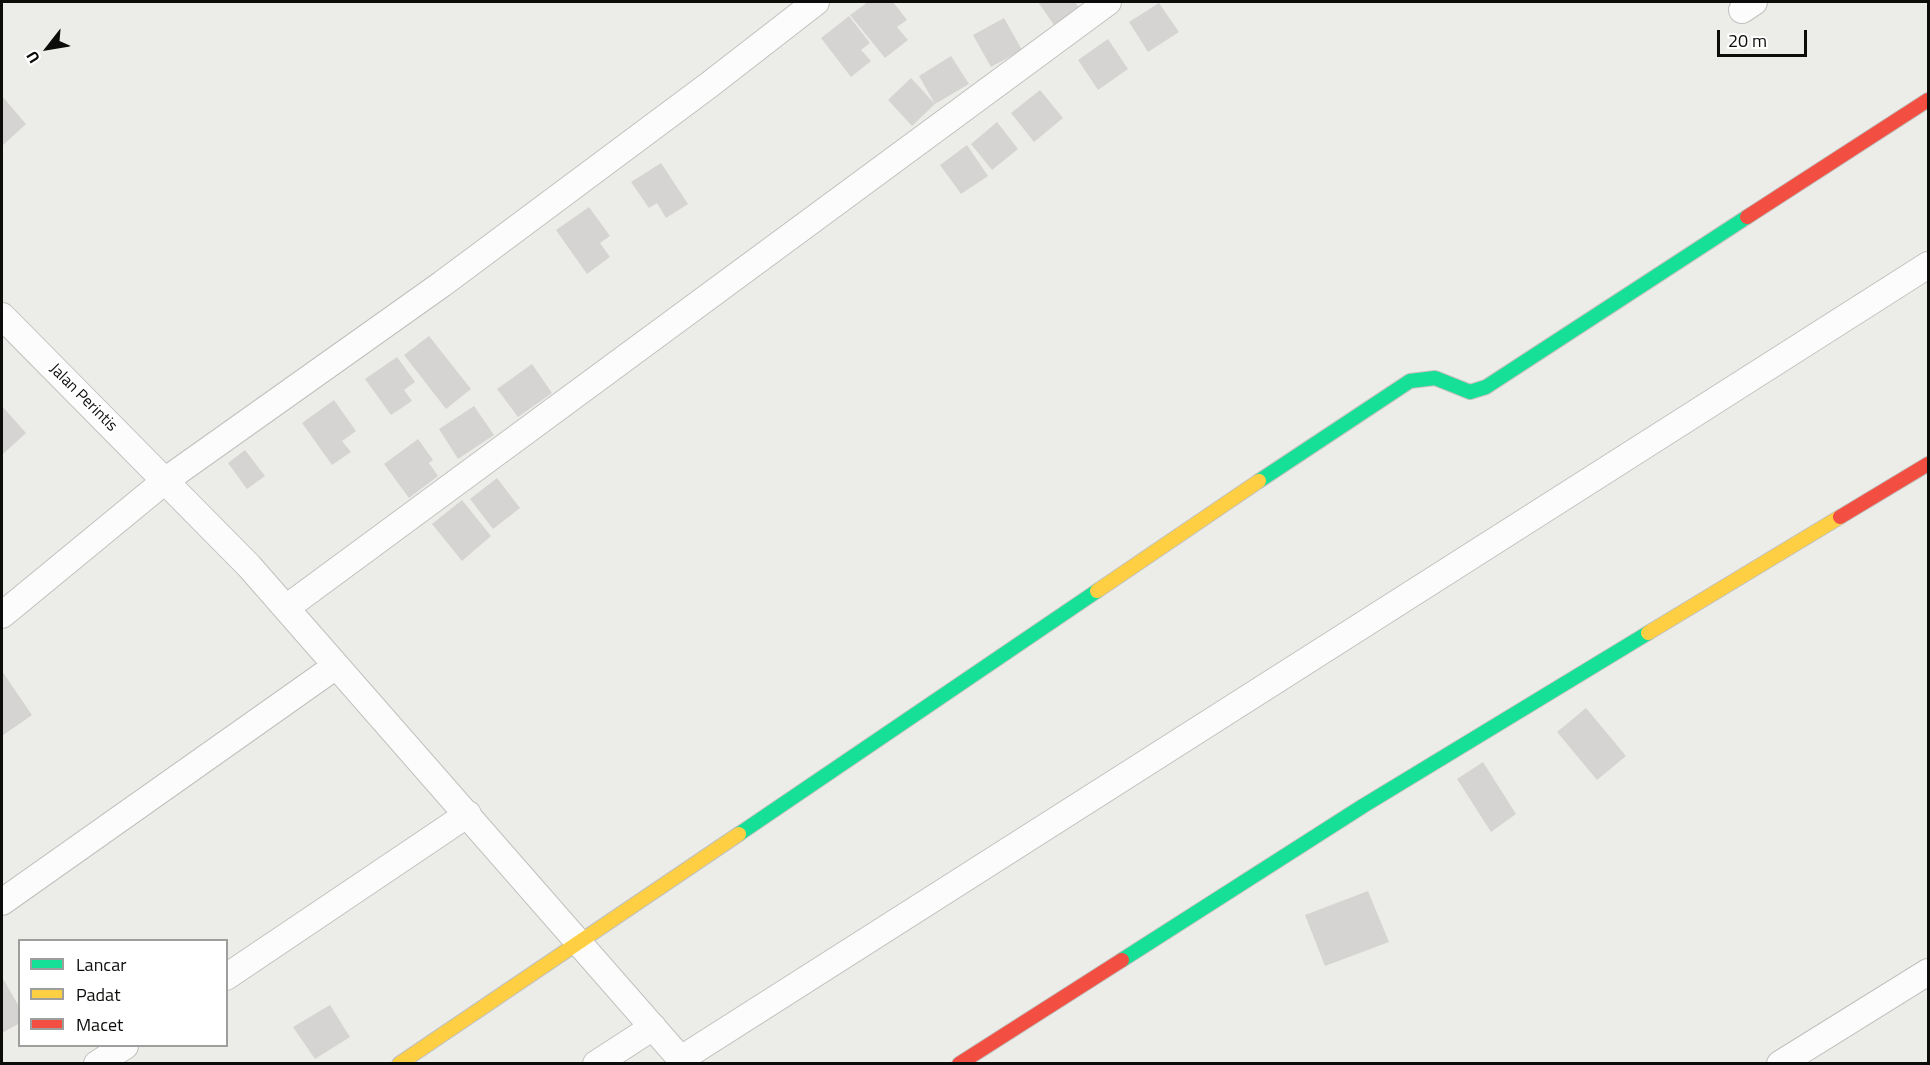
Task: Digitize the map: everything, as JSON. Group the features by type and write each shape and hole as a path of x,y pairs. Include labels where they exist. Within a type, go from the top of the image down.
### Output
{"street":[{"path":"2,615 166,480 442,284 710,85 816,2"},
{"path":"285,608 1108,2"},
{"path":"399,1064 1399,386 1419,376 1441,377 1470,392 1486,387 1929,100"},
{"path":"683,1061 1929,265"},
{"name":"Jalan Perintis","path":"2,316 166,480 285,608 683,1061"},
{"path":"959,1064 1363,806 1929,464"},
{"path":"2,902 336,666"},
{"path":"228,976 468,814"},
{"path":"1780,1064 1929,972"},
{"path":"596,1064 653,1027"},
{"path":"97,1064 122,1047"}],"building":[{"path":"868,2 893,2 907,20 897,27 908,40 885,58 850,15"},
{"path":"1038,2 1075,2 1079,8 1054,25"},
{"path":"1159,3 1179,32 1148,52 1129,22"},
{"path":"849,16 870,43 861,50 871,61 851,77 821,38"},
{"path":"1004,18 1022,50 991,67 973,35"},
{"path":"1108,39 1128,69 1098,90 1078,60"},
{"path":"951,56 969,84 935,104 919,76"},
{"path":"911,78 935,104 912,126 888,100"},
{"path":"1040,90 1063,118 1034,142 1011,113"},
{"path":"2,96 26,124 2,146"},
{"path":"997,122 1018,149 992,170 971,144"},
{"path":"967,145 988,176 961,194 940,165"},
{"path":"661,163 688,204 666,218 657,203 649,208 631,182"},
{"path":"589,207 610,236 600,243 610,257 587,274 556,230"},
{"path":"429,336 471,389 446,409 404,355"},
{"path":"397,357 415,382 404,390 412,401 391,415 365,379"},
{"path":"532,364 552,393 518,417 497,389"},
{"path":"334,400 356,431 342,441 351,452 332,465 302,423"},
{"path":"2,406 26,433 2,455"},
{"path":"474,406 494,435 458,459 439,429"},
{"path":"418,439 433,460 429,463 438,476 409,498 384,464"},
{"path":"245,450 265,476 247,489 228,463"},
{"path":"497,478 520,508 493,529 470,499"},
{"path":"462,500 491,536 462,561 432,524"},
{"path":"2,671 32,715 2,736"},
{"path":"1586,708 1626,756 1597,780 1557,732"},
{"path":"1483,762 1516,814 1491,832 1457,779"},
{"path":"1368,891 1389,942 1325,966 1305,915"},
{"path":"2,977 18,1005 18,1024 2,1033"},
{"path":"330,1005 350,1037 315,1059 293,1027"}],"traffic: fast":[{"path":"1259,481 1410,381 1435,378 1470,392 1486,387 1747,217"},
{"path":"739,834 1097,591"},
{"path":"1122,960 1363,806 1648,633"}],"traffic: slow":[{"path":"1097,591 1259,481"},
{"path":"1648,633 1840,517"},
{"path":"399,1064 739,834"}],"traffic: jam":[{"path":"1747,217 1928,100"},
{"path":"1840,517 1928,464"},
{"path":"959,1064 1122,960"}]}
